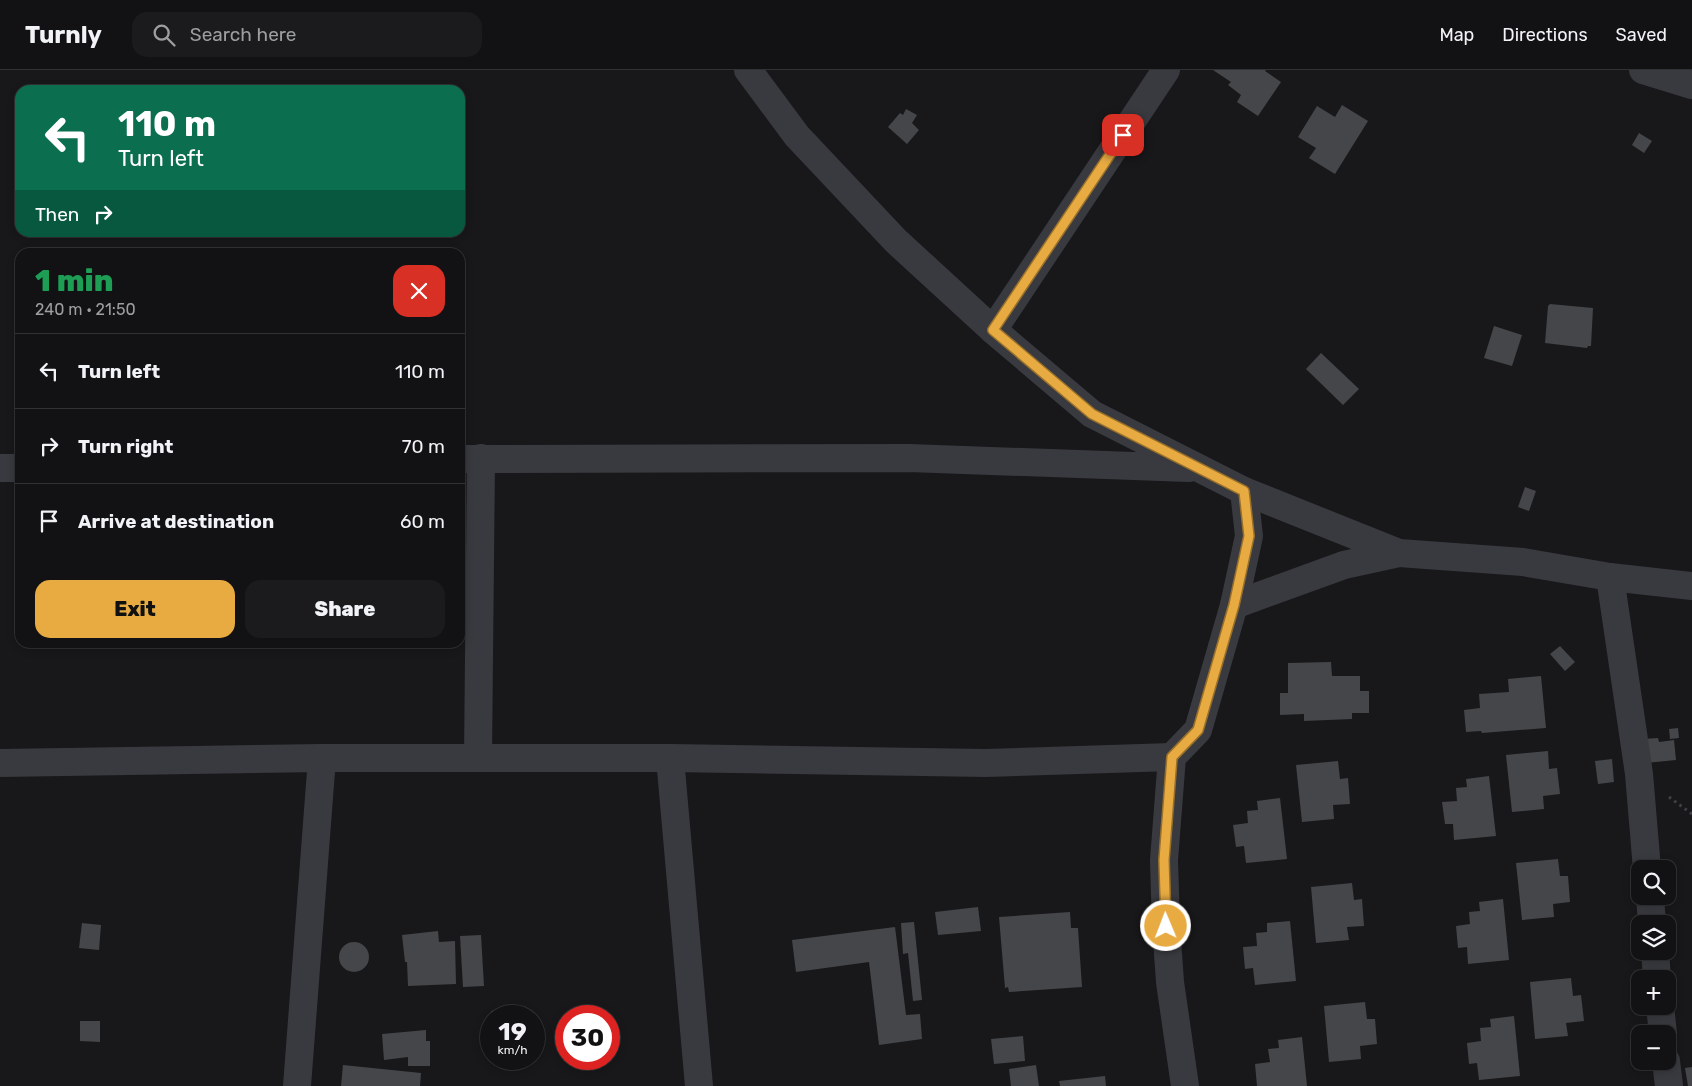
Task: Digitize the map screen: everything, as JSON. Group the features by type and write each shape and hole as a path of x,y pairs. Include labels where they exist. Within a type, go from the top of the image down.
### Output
{"street":[{"path":"748,70 797,136 889,234 993,330 1092,414 1244,491 1399,553"},
{"path":"993,330 1166,70"},
{"path":"1643,70 1692,85"},
{"path":"478,758 470,458 909,458 1198,468"},
{"path":"0,468 15,468"},
{"path":"1185,1086 1170,982 1166,926 1164,860 1172,757 1198,730 1234,605 1249,536 1244,491"},
{"path":"1234,605 1344,565 1399,553 1523,562 1610,577 1692,586"},
{"path":"1610,577 1639,774 1647,860"},
{"path":"0,763 322,758 670,758 986,764 1172,757"},
{"path":"297,1086 322,758"},
{"path":"670,758 699,1086"},
{"path":"1667,1070 1669,1086"}],"building":[{"path":"1213,70 1266,70 1281,82 1258,116 1237,102 1241,95 1228,85 1231,82"},
{"path":"1342,105 1368,121 1335,174 1309,158 1316,148 1298,137 1317,106 1335,117"},
{"path":"906,109 917,115 912,123 919,130 907,144 888,127 900,113 903,115"},
{"path":"1639,133 1652,141 1644,153 1632,145"},
{"path":"1550,304 1593,308 1591,346 1587,348 1545,343 1548,306"},
{"path":"1494,326 1522,335 1512,366 1484,358"},
{"path":"1321,353 1359,389 1343,405 1306,369"},
{"path":"1525,487 1536,491 1529,511 1518,507"},
{"path":"1560,646 1575,662 1565,671 1550,654"},
{"path":"1331,662 1332,676 1360,676 1360,691 1369,691 1369,713 1352,713 1352,719 1304,721 1304,714 1280,715 1280,693 1288,693 1288,663"},
{"path":"1541,676 1546,728 1482,733 1481,731 1466,732 1464,710 1480,708 1479,694 1509,692 1508,679"},
{"path":"1678,728 1679,738 1670,739 1669,729"},
{"path":"1658,738 1659,742 1674,740 1676,760 1646,763 1643,739"},
{"path":"1548,751 1549,769 1557,768 1560,794 1543,796 1544,809 1512,812 1506,755"},
{"path":"1612,759 1614,782 1598,784 1595,761"},
{"path":"1338,761 1340,779 1348,778 1350,804 1333,805 1334,819 1302,822 1296,765"},
{"path":"1489,776 1496,836 1454,840 1453,824 1445,824 1442,802 1457,801 1456,788 1467,787 1466,779"},
{"path":"1280,798 1287,859 1246,863 1244,846 1236,847 1233,825 1248,823 1247,811 1258,810 1257,801"},
{"path":"1558,859 1560,876 1568,876 1570,902 1553,904 1554,917 1522,920 1516,863"},
{"path":"1352,883 1354,900 1362,899 1364,926 1347,927 1349,940 1316,943 1311,887"},
{"path":"1503,899 1509,960 1468,964 1467,947 1458,948 1456,926 1470,924 1469,912 1480,911 1479,902"},
{"path":"978,907 981,931 938,935 935,912"},
{"path":"1070,912 1071,928 1078,928 1082,987 1009,992 1008,987 1005,988 999,917"},
{"path":"1290,921 1296,981 1255,985 1253,968 1245,969 1243,947 1257,946 1256,933 1267,932 1267,923"},
{"path":"914,922 922,1000 913,1001 908,953 903,954 901,923"},
{"path":"82,923 101,925 99,950 79,948"},
{"path":"895,927 906,1015 920,1014 922,1039 879,1045 869,962 796,972 792,940"},
{"path":"438,931 439,942 455,941 456,984 408,986 407,962 405,962 402,935"},
{"path":"481,935 484,986 463,987 460,936"},
{"path":"354,942 360,943 368,951 368,963 360,971 354,972 348,971 340,963 339,957 340,951 348,943"},
{"path":"1571,978 1573,996 1581,995 1584,1021 1566,1023 1568,1036 1535,1039 1530,982"},
{"path":"1365,1002 1367,1019 1375,1019 1377,1044 1360,1046 1361,1059 1329,1062 1324,1006"},
{"path":"1514,1016 1520,1076 1479,1080 1477,1063 1469,1064 1467,1043 1481,1041 1480,1028 1491,1027 1490,1019"},
{"path":"80,1021 100,1021 100,1042 80,1041"},
{"path":"426,1030 426,1041 430,1041 430,1066 408,1066 408,1057 384,1060 382,1034"},
{"path":"1023,1036 1025,1061 994,1064 991,1039"},
{"path":"1302,1037 1307,1086 1257,1086 1255,1064 1270,1062 1268,1049 1279,1048 1278,1040"},
{"path":"343,1065 421,1073 420,1086 341,1086"},
{"path":"1036,1065 1039,1086 1011,1086 1009,1069"},
{"path":"1692,1067 1692,1086 1688,1086 1685,1068"},
{"path":"1105,1076 1106,1086 1060,1086 1059,1081"}],"route":[{"path":"1123,135 993,330 1092,414 1244,491 1249,536 1234,605 1198,730 1172,757 1164,860 1166,926"}]}
